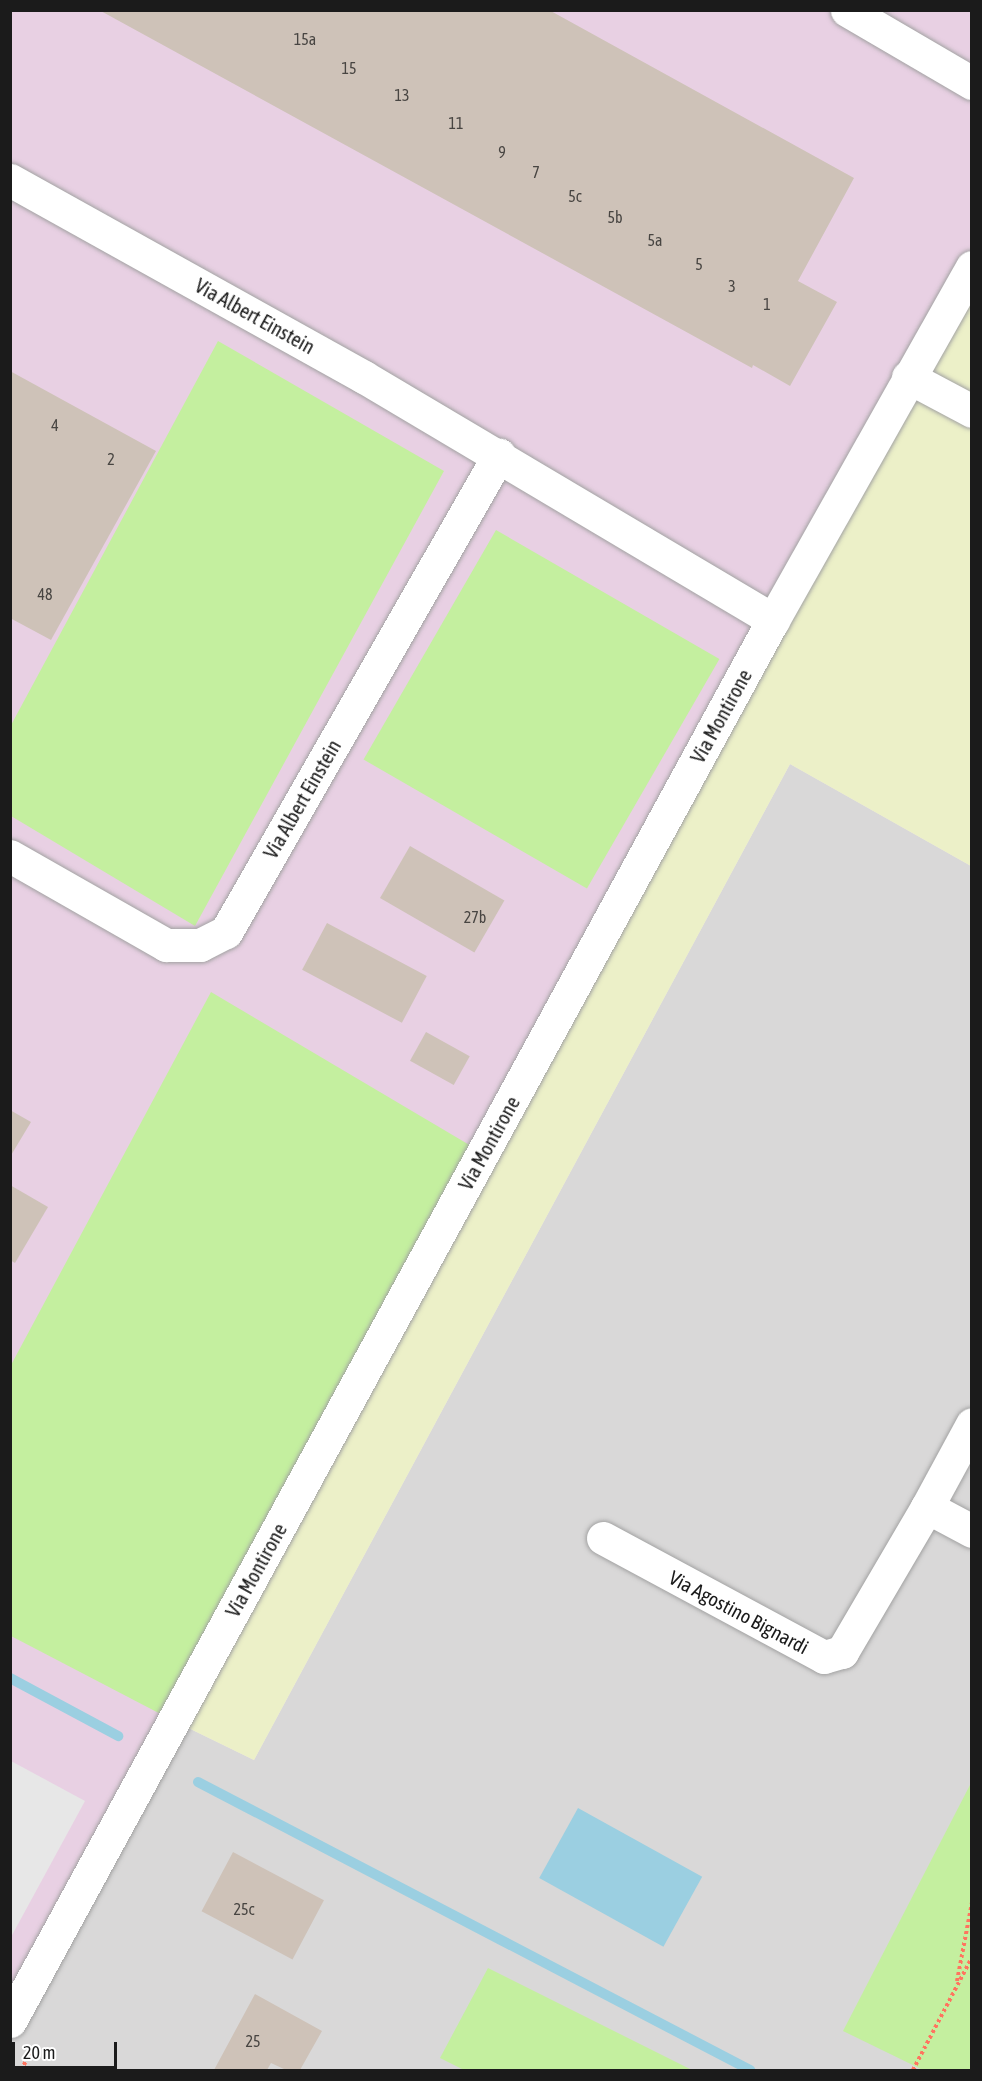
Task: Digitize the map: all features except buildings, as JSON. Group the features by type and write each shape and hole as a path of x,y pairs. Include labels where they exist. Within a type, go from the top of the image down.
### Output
{"street":[{"path":"847,10 972,82"},
{"name":"Via Albert Einstein","path":"10,180 499,455 773,620"},
{"name":"Via Montirone","path":"10,2021 773,620 972,267"},
{"path":"908,377 972,411"},
{"name":"Via Albert Einstein","path":"10,856 166,945 200,945 226,933 499,455"},
{"name":"Via Agostino Bignardi","path":"603,1538 824,1657 842,1652 972,1424"},
{"path":"927,1506 972,1531"}],"path":[{"path":"956,1986 972,1902"},
{"path":"912,2070 972,1957"}],"shaded area":[{"path":"11,11 971,11 971,279 11,2003"},
{"path":"790,764 971,866 971,2070 11,2070 11,2003 174,1721 254,1760"},
{"path":"11,1761 85,1801 11,1937"}],"green space":[{"path":"971,279 971,866 790,764 254,1760 174,1721"},
{"path":"218,341 444,471 195,926 11,816 10,727"},
{"path":"496,530 719,659 587,888 364,759"},
{"path":"211,992 483,1153 174,1721 11,1636 11,1365"},
{"path":"971,1783 971,2070 923,2070 843,2031"},
{"path":"488,1968 692,2070 464,2070 440,2058"}],"water":[{"path":"578,1808 702,1877 663,1947 539,1878"}],"waterway":[{"path":"10,1678 118,1736"},
{"path":"198,1782 750,2070"}]}
